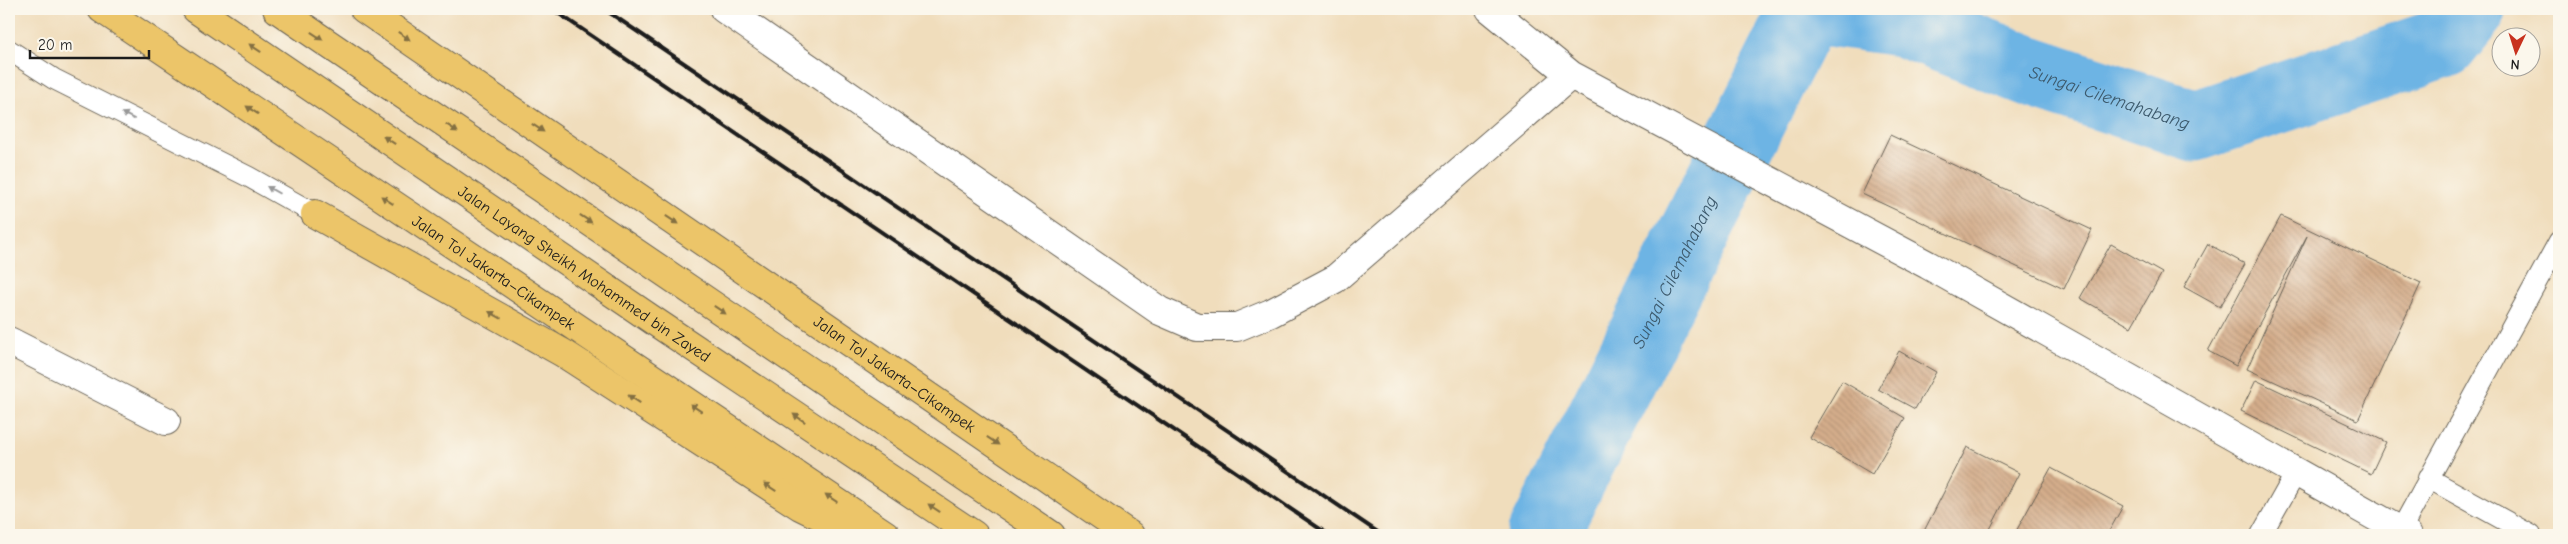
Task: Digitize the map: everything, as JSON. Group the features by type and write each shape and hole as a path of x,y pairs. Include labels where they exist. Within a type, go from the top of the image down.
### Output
{"highway":[{"name":"Jalan Tol Jakarta–Cikampek","path":"102,9 886,535"},
{"name":"Jalan Layang Sheikh Mohammed bin Zayed","path":"196,9 668,331 974,535"},
{"path":"277,9 1051,535"},
{"name":"Jalan Tol Jakarta–Cikampek","path":"364,9 1130,535"},
{"path":"315,214 563,353 800,506 859,535"}],"street":[{"path":"724,9 1160,311 1196,327 1237,327 1271,313 1335,279 1571,75"},
{"path":"1490,9 1571,75 1809,200 2297,471 2402,534"},
{"path":"9,341 166,421"}],"lane":[{"path":"9,50 54,79 249,177 315,214"},
{"path":"2402,534 2428,478 2559,241"},
{"path":"2261,535 2297,471"},
{"path":"2428,478 2531,535"}],"building":[{"path":"1890,135 2092,230 2064,289 1862,194"},
{"path":"2281,216 2421,283 2358,420 2247,369 2307,236 2236,366 2208,351"},
{"path":"2111,244 2162,273 2131,327 2080,298"},
{"path":"2208,244 2245,264 2220,307 2184,287"},
{"path":"1899,351 1936,372 1915,409 1878,389"},
{"path":"2256,380 2386,442 2371,474 2241,411"},
{"path":"1842,381 1905,418 1872,474 1809,437"},
{"path":"1967,447 2019,473 1987,535 1922,535"},
{"path":"2051,468 2123,506 2107,535 2014,535"}],"waterway":[{"name":"Sungai Cilemahabang","path":"1543,535 1806,9"},
{"name":"Sungai Cilemahabang","path":"1816,9 1901,21 2032,72 2195,126 2444,43 2471,9"}],"railway":[{"path":"552,9 1329,535"},
{"path":"604,9 1382,535"}]}
